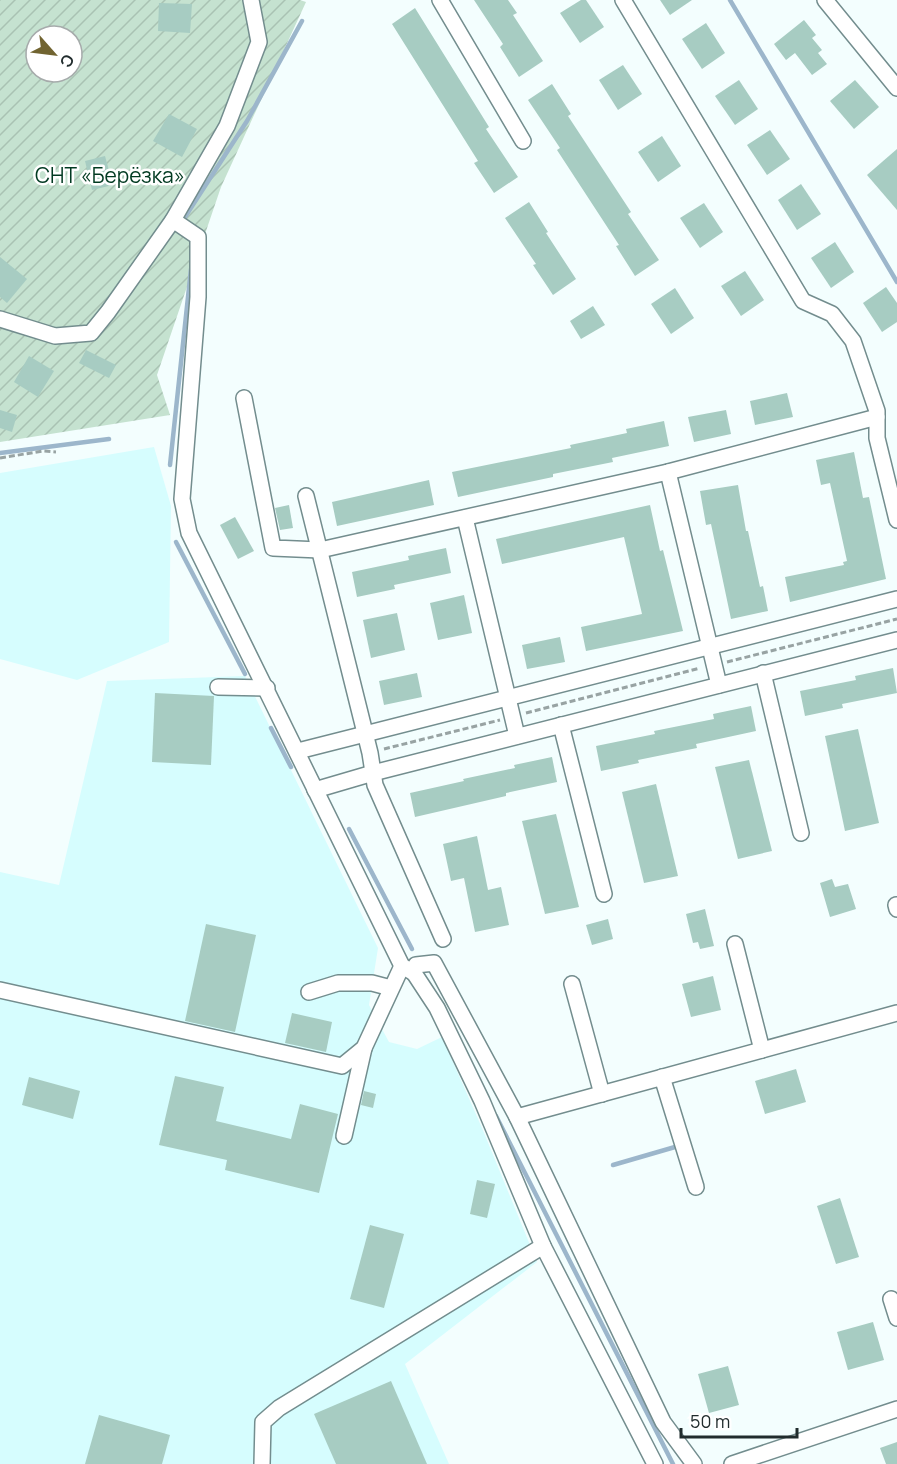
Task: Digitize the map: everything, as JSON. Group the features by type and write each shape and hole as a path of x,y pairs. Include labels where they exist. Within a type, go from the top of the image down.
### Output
{"street":[{"path":"0,319 55,336 91,333 108,312 173,220 227,126 259,42 251,0"},
{"path":"440,0 523,141"},
{"path":"623,0 803,301 832,314 853,341 877,411 877,438 897,520"},
{"path":"825,0 897,88"},
{"path":"173,220 198,237 198,297 182,499 189,532 298,751 315,790 408,970 437,1008 482,1101 543,1246 655,1464"},
{"path":"244,398 273,548 320,550 668,472 877,417"},
{"path":"668,472 719,685"},
{"path":"306,496 370,753 375,785 443,939"},
{"path":"465,518 517,736"},
{"path":"298,751 897,599"},
{"path":"315,790 373,773 897,640"},
{"path":"763,673 801,833"},
{"path":"218,687 267,688"},
{"path":"561,725 603,894"},
{"path":"735,944 762,1050"},
{"path":"344,1136 364,1048 391,988 408,970 417,965 434,963 517,1117 663,1422 694,1464"},
{"path":"309,992 338,982 372,983 391,988"},
{"path":"572,984 602,1094"},
{"path":"0,990 342,1066 364,1048"},
{"path":"517,1117 897,1013"},
{"path":"662,1077 696,1187"},
{"path":"262,1464 263,1422 279,1408 543,1246"},
{"path":"891,1299 897,1318"},
{"path":"732,1464 897,1409"}],"path":[{"path":"0,458 43,451 56,452"},
{"path":"370,753 897,619"}],"shaded area":[{"path":"154,447 171,506 169,642 77,680 0,659 0,473"},
{"path":"245,676 378,948 369,1005 389,1042 417,1049 442,1037 537,1262 405,1364 449,1464 0,1464 0,872 59,885 107,681"}],"green space":[{"name":"СНТ «Берёзка»","path":"0,0 300,0 306,2 221,187 157,375 170,415 0,442"}],"building":[{"path":"474,0 508,0 517,13 513,15 543,61 519,77 500,47 503,44"},
{"path":"581,0 586,0 604,27 580,43 560,13"},
{"path":"660,0 692,0 670,15"},
{"path":"159,3 192,4 190,33 158,31"},
{"path":"415,8 489,127 486,129 518,177 494,193 474,163 478,161 392,24"},
{"path":"804,20 816,35 812,38 822,50 818,53 827,64 812,75 795,53 786,60 774,44"},
{"path":"706,23 725,53 702,69 682,39"},
{"path":"623,65 642,94 618,110 599,80"},
{"path":"739,80 758,109 735,125 715,96"},
{"path":"855,80 879,107 854,129 830,101"},
{"path":"552,84 571,114 568,116 631,212 628,214 659,260 635,276 616,246 619,245 557,150 560,148 528,100"},
{"path":"169,114 197,129 182,157 153,141"},
{"path":"770,130 790,159 767,175 747,145"},
{"path":"662,136 681,166 658,182 638,152"},
{"path":"897,149 897,210 867,175"},
{"path":"105,156 113,185 92,190 85,161"},
{"path":"801,184 821,214 797,230 778,200"},
{"path":"529,202 576,279 553,295 533,265 536,264 505,218"},
{"path":"704,203 723,232 700,248 680,218"},
{"path":"835,242 854,272 831,288 811,258"},
{"path":"0,257 27,279 7,303 0,297"},
{"path":"745,271 764,300 741,316 721,286"},
{"path":"886,287 897,303 897,322 882,332 863,303"},
{"path":"675,288 694,318 671,334 651,304"},
{"path":"593,306 605,325 581,339 570,321"},
{"path":"86,350 116,365 109,378 79,363"},
{"path":"29,356 54,371 38,397 14,382"},
{"path":"787,393 793,417 755,425 750,401"},
{"path":"0,410 17,415 12,432 0,428"},
{"path":"726,410 731,434 694,442 688,417"},
{"path":"664,421 669,446 612,458 613,462 553,474 553,477 458,497 452,472 571,448 570,445 627,433 626,429"},
{"path":"854,452 863,498 869,497 886,579 790,602 785,577 844,565 843,562 847,561 830,483 821,485 816,460"},
{"path":"429,480 434,505 337,526 332,502"},
{"path":"738,485 746,531 748,531 760,587 763,586 768,611 731,619 711,524 706,525 700,491"},
{"path":"289,505 293,528 280,530 275,508"},
{"path":"650,505 660,551 663,550 683,631 586,651 581,627 642,614 624,537 502,564 496,539"},
{"path":"235,517 254,551 238,559 220,525"},
{"path":"446,548 451,573 394,585 395,589 357,597 352,572 409,560 408,556"},
{"path":"464,595 472,633 438,640 430,603"},
{"path":"397,613 405,650 371,658 363,620"},
{"path":"560,637 565,662 527,669 522,645"},
{"path":"893,668 897,693 842,704 843,708 805,716 800,691 856,680 855,676"},
{"path":"417,673 422,697 384,705 379,681"},
{"path":"155,693 214,696 211,765 152,762"},
{"path":"751,706 756,731 696,744 697,748 638,760 639,763 601,771 596,746 714,719 713,714"},
{"path":"858,729 879,823 845,831 825,736"},
{"path":"552,757 557,782 415,817 410,793"},
{"path":"749,760 772,851 738,859 715,767"},
{"path":"656,784 678,876 644,883 622,792"},
{"path":"556,814 579,907 545,914 522,821"},
{"path":"477,836 488,890 501,887 509,925 475,932 464,878 451,881 443,844"},
{"path":"832,879 835,887 848,884 856,909 830,917 820,883"},
{"path":"705,909 714,946 700,949 698,942 693,943 686,914"},
{"path":"608,919 613,939 592,945 586,925"},
{"path":"206,924 256,935 235,1032 185,1021"},
{"path":"713,976 721,1010 691,1017 682,984"},
{"path":"292,1013 332,1022 326,1052 285,1043"},
{"path":"796,1069 806,1102 765,1114 755,1081"},
{"path":"175,1076 224,1087 216,1121 291,1139 300,1104 338,1114 319,1193 225,1170 227,1160 159,1145"},
{"path":"29,1077 80,1091 73,1119 22,1105"},
{"path":"364,1091 376,1094 373,1108 361,1105"},
{"path":"477,1180 495,1184 487,1218 470,1214"},
{"path":"840,1198 859,1257 836,1264 817,1206"},
{"path":"370,1225 404,1234 384,1308 350,1299"},
{"path":"873,1322 884,1360 848,1370 837,1332"},
{"path":"728,1366 739,1405 709,1413 698,1374"},
{"path":"391,1381 427,1464 336,1464 314,1414"},
{"path":"99,1415 170,1435 162,1464 85,1464"},
{"path":"897,1442 897,1464 886,1464 880,1448"}],"waterway":[{"path":"730,0 897,282"},
{"path":"185,217 247,121 302,21"},
{"path":"170,465 191,269"},
{"path":"0,453 109,439"},
{"path":"176,542 245,674"},
{"path":"271,728 291,767"},
{"path":"349,829 412,949"},
{"path":"496,1116 673,1464"},
{"path":"613,1165 675,1147"}]}
